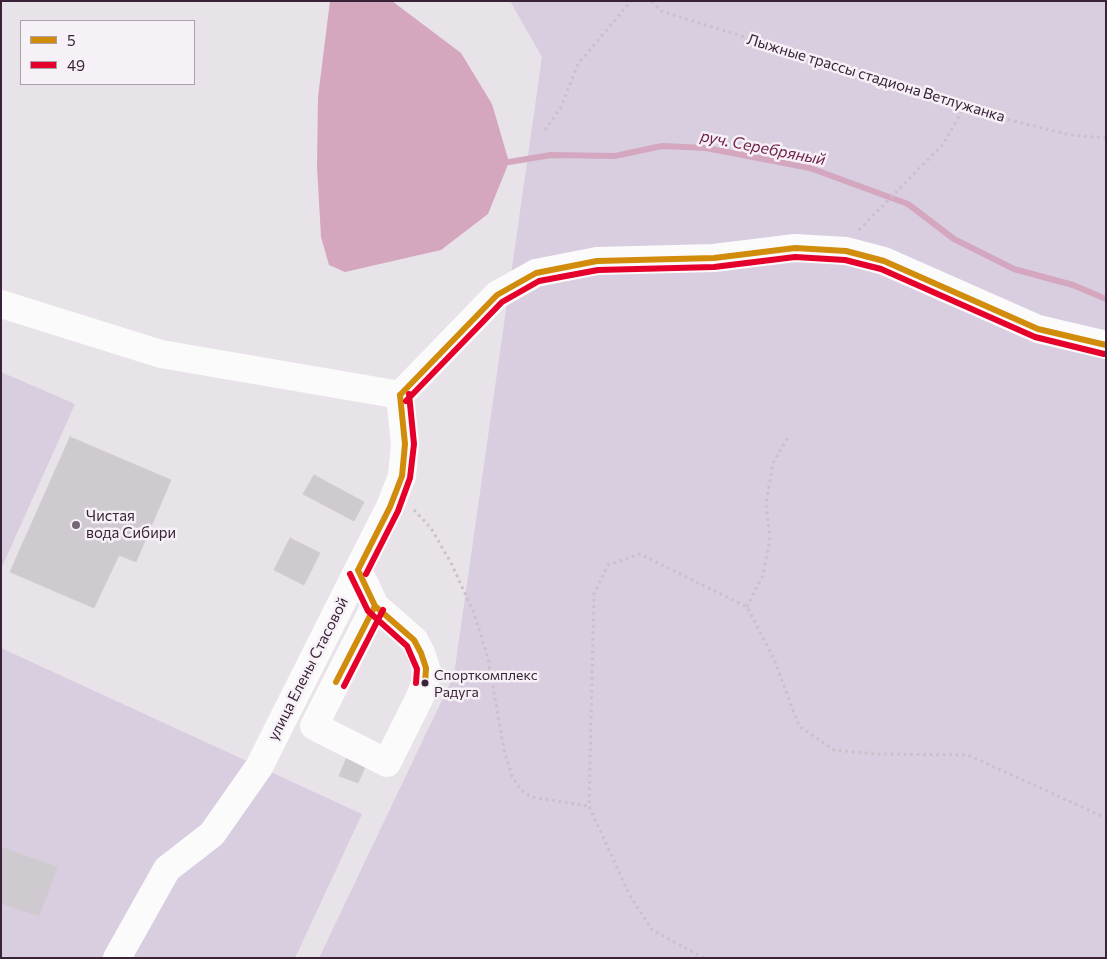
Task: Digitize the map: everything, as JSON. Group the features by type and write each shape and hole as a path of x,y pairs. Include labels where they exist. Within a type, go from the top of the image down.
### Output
{"lane":[{"path":"1,304 161,354 400,395 497,295 536,273 598,261 714,258 795,248 846,251 884,261 1038,329 1106,345"},
{"name":"улица Елены Стасовой","path":"117,958 167,869 212,834 259,767 397,491 402,476 405,453 400,395"},
{"path":"358,570 374,606 414,640 426,668 425,684 419,699 387,763 314,726 374,606"}],"path":[{"path":"545,130 561,107 578,64 631,1"},
{"name":"Лыжные трассы стадиона Ветлужанка","path":"652,1 661,12 965,106 1070,135 1106,138"},
{"path":"846,251 856,232 944,143 965,106"},
{"path":"747,607 763,575 770,540 766,504 773,463 788,437"},
{"path":"397,491 431,528 452,565 473,612 488,658 504,750 512,776 520,789 531,796 589,806"},
{"path":"704,958 652,930 629,894 589,806 594,594 608,565 640,554 747,607 774,659 799,726 834,750 876,754 968,755 1106,818"}],"shaded area":[{"path":"330,1 392,1 461,53 492,104 509,162 488,214 441,250 345,272 329,265 321,237 317,167 318,97"},
{"path":"510,1 1106,1 1106,958 319,958 454,675 542,57"},
{"path":"1,372 75,404 1,569"},
{"path":"1,648 362,814 295,958 1,958"}],"building":[{"path":"70,437 171,480 136,562 119,555 94,608 10,572"},
{"path":"314,475 364,502 354,521 303,494"},
{"path":"290,538 320,553 304,585 274,570"},
{"path":"347,757 366,765 358,783 339,776"},
{"path":"1,847 57,867 39,916 1,903"}],"waterway":[{"name":"руч. Серебряный","path":"509,162 551,155 615,156 662,146 706,148 810,168 908,204 954,239 1014,269 1073,285 1106,299"}],"transit line":[{"name":"5","path":"400,395 497,295 536,273 597,261 714,258 795,248 846,251 884,261 1038,329 1106,345"},
{"name":"49","path":"406,401 502,302 539,281 598,270 714,267 795,257 845,260 881,269 1035,337 1104,354"},
{"name":"49","path":"366,574 398,511 410,478 414,444 409,394"},
{"name":"5","path":"358,570 390,507 402,476 405,444 400,395"},
{"name":"5","path":"358,570 375,606 414,640 426,668 425,684"},
{"name":"49","path":"350,574 368,611 407,646 417,669 416,683"},
{"name":"5","path":"336,682 375,606"},
{"name":"49","path":"344,686 383,610"}],"place":[{"name":"Чистая вода Сибири","path":"76,525"},
{"name":"Спорткомплекс Радуга","path":"425,683"}]}
